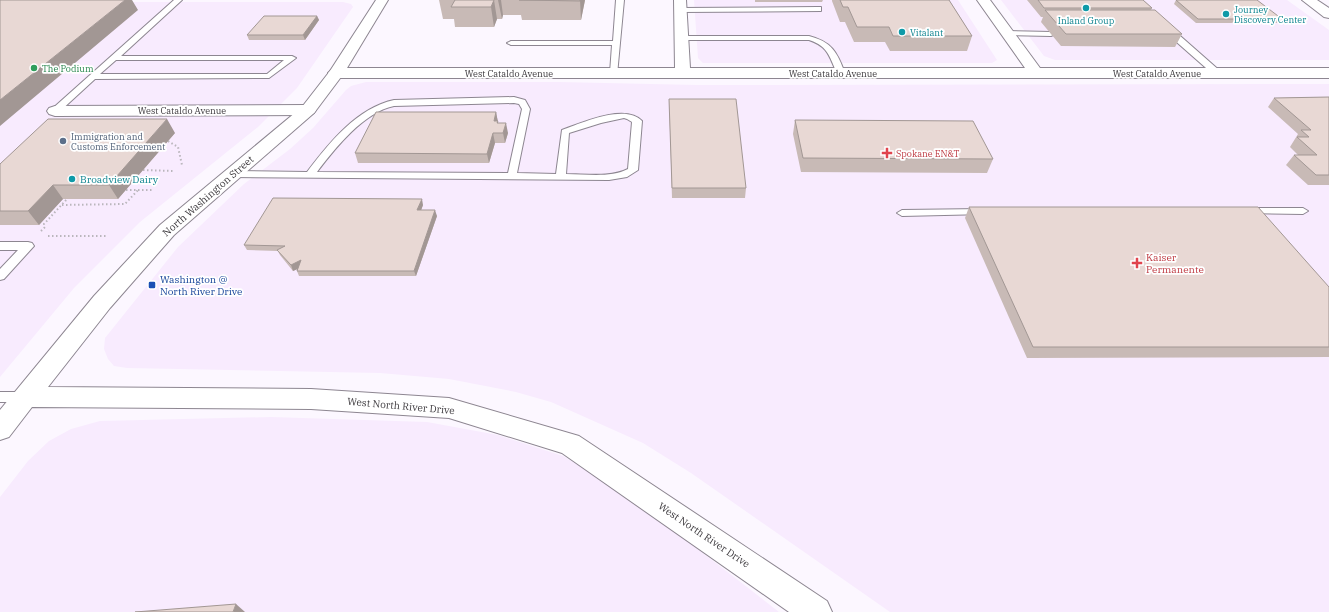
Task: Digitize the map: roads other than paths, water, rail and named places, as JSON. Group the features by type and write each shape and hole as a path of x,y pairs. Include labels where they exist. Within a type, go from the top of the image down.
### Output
{"street":[{"name":"North Washington Street","path":"0,428 12,397 97,308 139,260 182,216 308,110 336,73 382,0"},
{"path":"983,0 1036,73"},
{"path":"1308,0 1329,14"},
{"path":"680,5 683,73"},
{"name":"West Cataldo Avenue","path":"336,73 1329,73"},
{"name":"West Cataldo Avenue","path":"55,111 308,110"},
{"name":"West North River Drive","path":"12,397 311,399 449,408 570,444 816,612"}],"lane":[{"path":"55,111 178,0"},
{"path":"614,73 620,0"},
{"path":"680,5 818,9"},
{"path":"1163,24 1217,73"},
{"path":"1007,33 1051,34"},
{"path":"682,38 809,38 820,42 830,49 841,73"},
{"path":"511,43 617,43"},
{"path":"93,77 270,76 292,58 113,58"},
{"path":"310,175 327,153 369,113 380,106 394,103 514,100 521,101 525,104 526,109 512,176"},
{"path":"232,174 609,177 624,175 633,170 637,121 629,116 616,117 577,127 565,132 561,176"},
{"path":"1232,212 1303,211"},
{"path":"902,213 996,212"},
{"path":"0,246 28,246 0,276"}],"place":[{"name":"Inland Group","path":"1086,8"},
{"name":"Journey Discovery Center","path":"1226,14"},
{"name":"Vitalant","path":"902,32"},
{"name":"The Podium","path":"34,68"},
{"name":"Immigration and Customs Enforcement","path":"63,141"},
{"name":"Spokane EN&T","path":"887,153"},
{"name":"Broadview Dairy","path":"72,179"},
{"name":"Kaiser Permanente","path":"1137,263"},
{"name":"Washington @ North River Drive","path":"152,285"}]}
